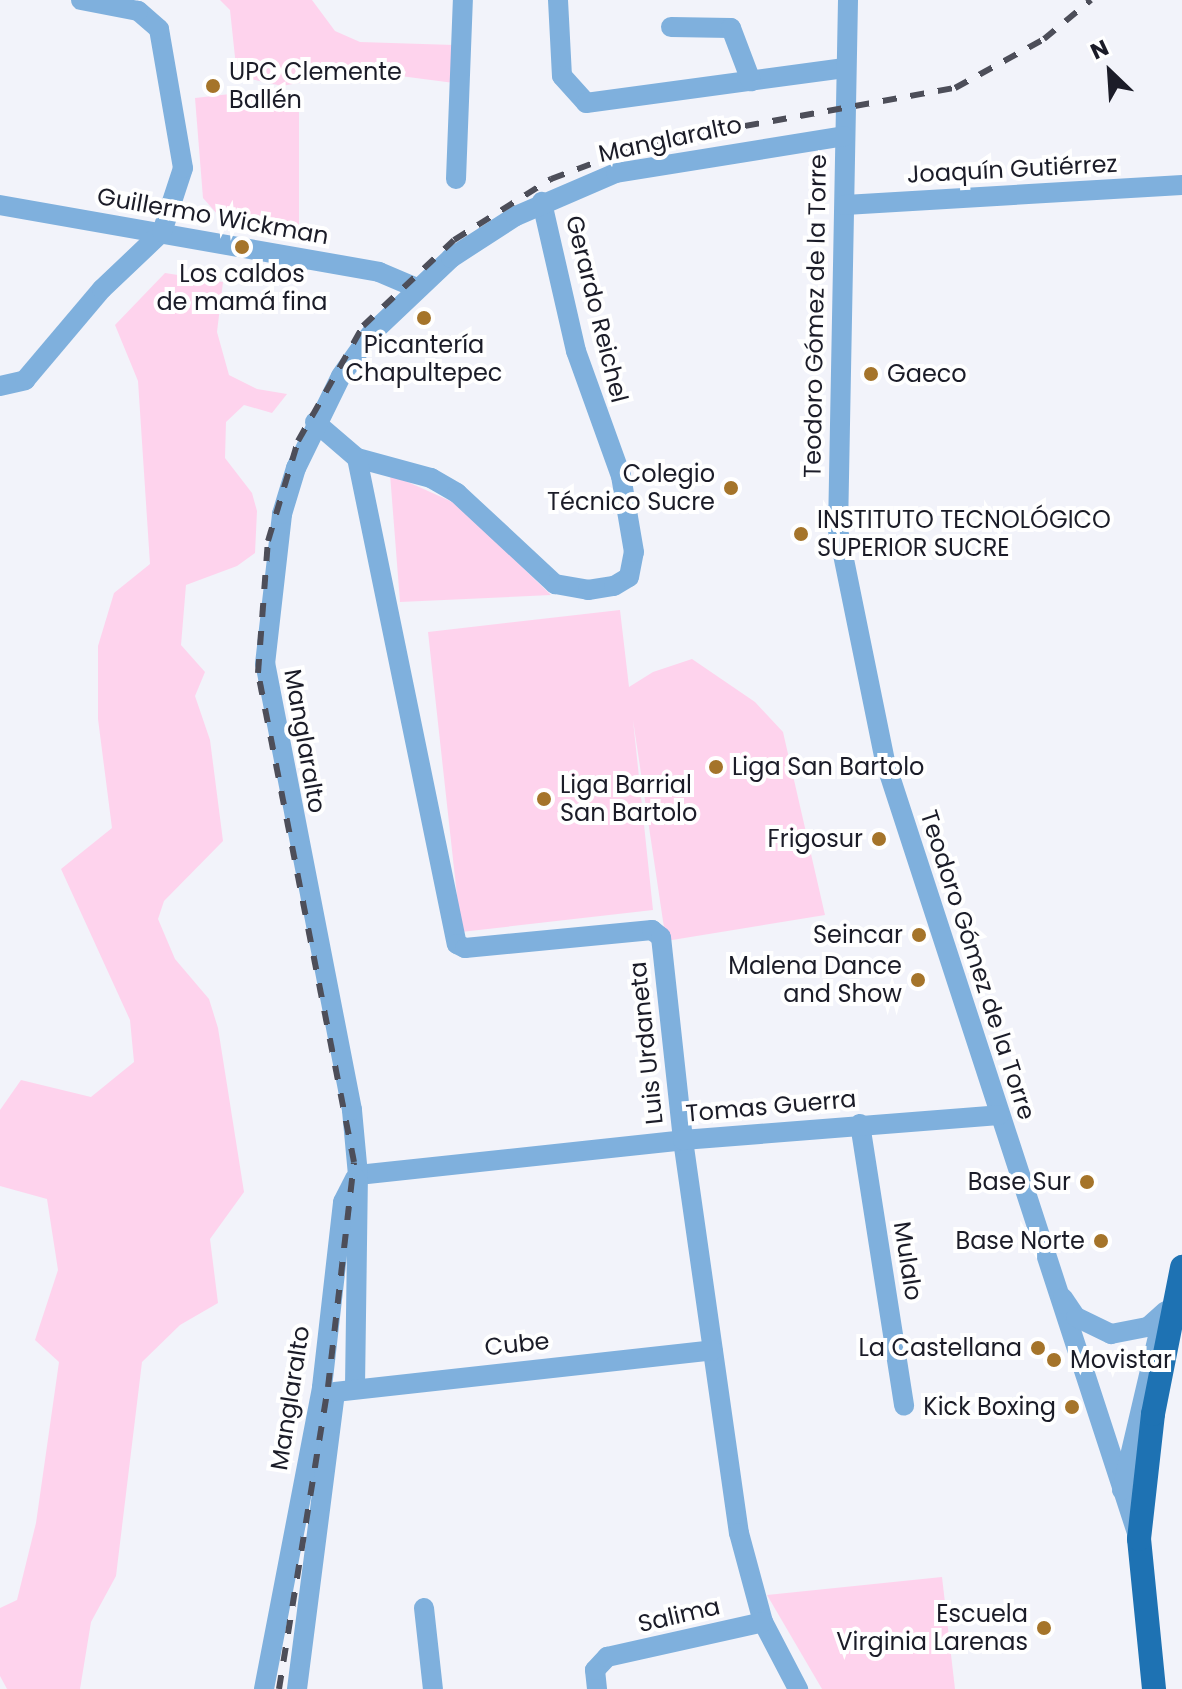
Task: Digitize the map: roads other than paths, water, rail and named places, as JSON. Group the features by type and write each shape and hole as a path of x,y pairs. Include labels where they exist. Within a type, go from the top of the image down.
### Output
{"main road":[{"path":"1154,1689 1139,1539 1169,1306 1182,1267"}],"street":[{"path":"0,386 25,380 102,289 162,232 183,168 159,29 152,18 114,3 81,0"},
{"path":"456,179 463,0"},
{"path":"558,0 562,76 586,103 845,68"},
{"name":"Teodoro Gómez de la Torre","path":"848,0 838,530 885,761 1139,1539"},
{"path":"671,27 731,28 751,81"},
{"name":"Manglaralto","path":"264,1689 322,1387 343,1202 347,1186 358,1175 352,1110 265,664 282,514 315,422 370,335 415,287 465,248 542,202 633,169 844,136"},
{"name":"Joaquín Gutiérrez","path":"845,205 1182,185"},
{"name":"Gerardo Reichel","path":"315,422 357,458 446,485 555,584 588,590 614,586 629,577 634,552 621,476 576,351 542,202"},
{"name":"Guillermo Wickman","path":"0,205 379,272 415,287"},
{"name":"Luis Urdaneta","path":"357,458 457,944 465,948 658,932 683,1140 739,1533 763,1622 798,1689"},
{"name":"Tomas Guerra","path":"358,1175 683,1140 999,1115"},
{"name":"Mulalo","path":"860,1124 904,1406"},
{"path":"355,1387 358,1175"},
{"name":"Teodoro Gómez de la Torre","path":"1050,1274 1076,1317 1092,1328 1130,1333 1169,1306"},
{"path":"1122,1490 1169,1306"},
{"name":"Cube","path":"333,1398 340,1388 713,1350"},
{"name":"Manglaralto","path":"297,1689 333,1398"},
{"path":"424,1608 433,1689"},
{"name":"Salima","path":"597,1689 595,1670 607,1657 763,1622"}],"railway":[{"path":"279,1689 328,1387 354,1162 258,673 268,541 298,441 363,326 454,240 551,179 620,153 690,136 955,88 1044,39 1091,0"}],"place":[{"name":"UPC Clemente Ballén","path":"213,86"},
{"name":"Los caldos de mamá fina","path":"242,247"},
{"name":"Picantería Chapultepec","path":"424,318"},
{"name":"Gaeco","path":"871,374"},
{"name":"Colegio Técnico Sucre","path":"731,488"},
{"name":"INSTITUTO TECNOLÓGICO SUPERIOR SUCRE","path":"801,534"},
{"name":"Liga San Bartolo","path":"716,767"},
{"name":"Liga Barrial San Bartolo","path":"544,799"},
{"name":"Frigosur","path":"879,839"},
{"name":"Seincar","path":"919,935"},
{"name":"Malena Dance and Show","path":"918,980"},
{"name":"Base Sur","path":"1087,1182"},
{"name":"Base Norte","path":"1101,1241"},
{"name":"La Castellana","path":"1038,1348"},
{"name":"Movistar","path":"1054,1360"},
{"name":"Kick Boxing","path":"1072,1407"},
{"name":"Escuela Virginia Larenas","path":"1044,1628"}]}
